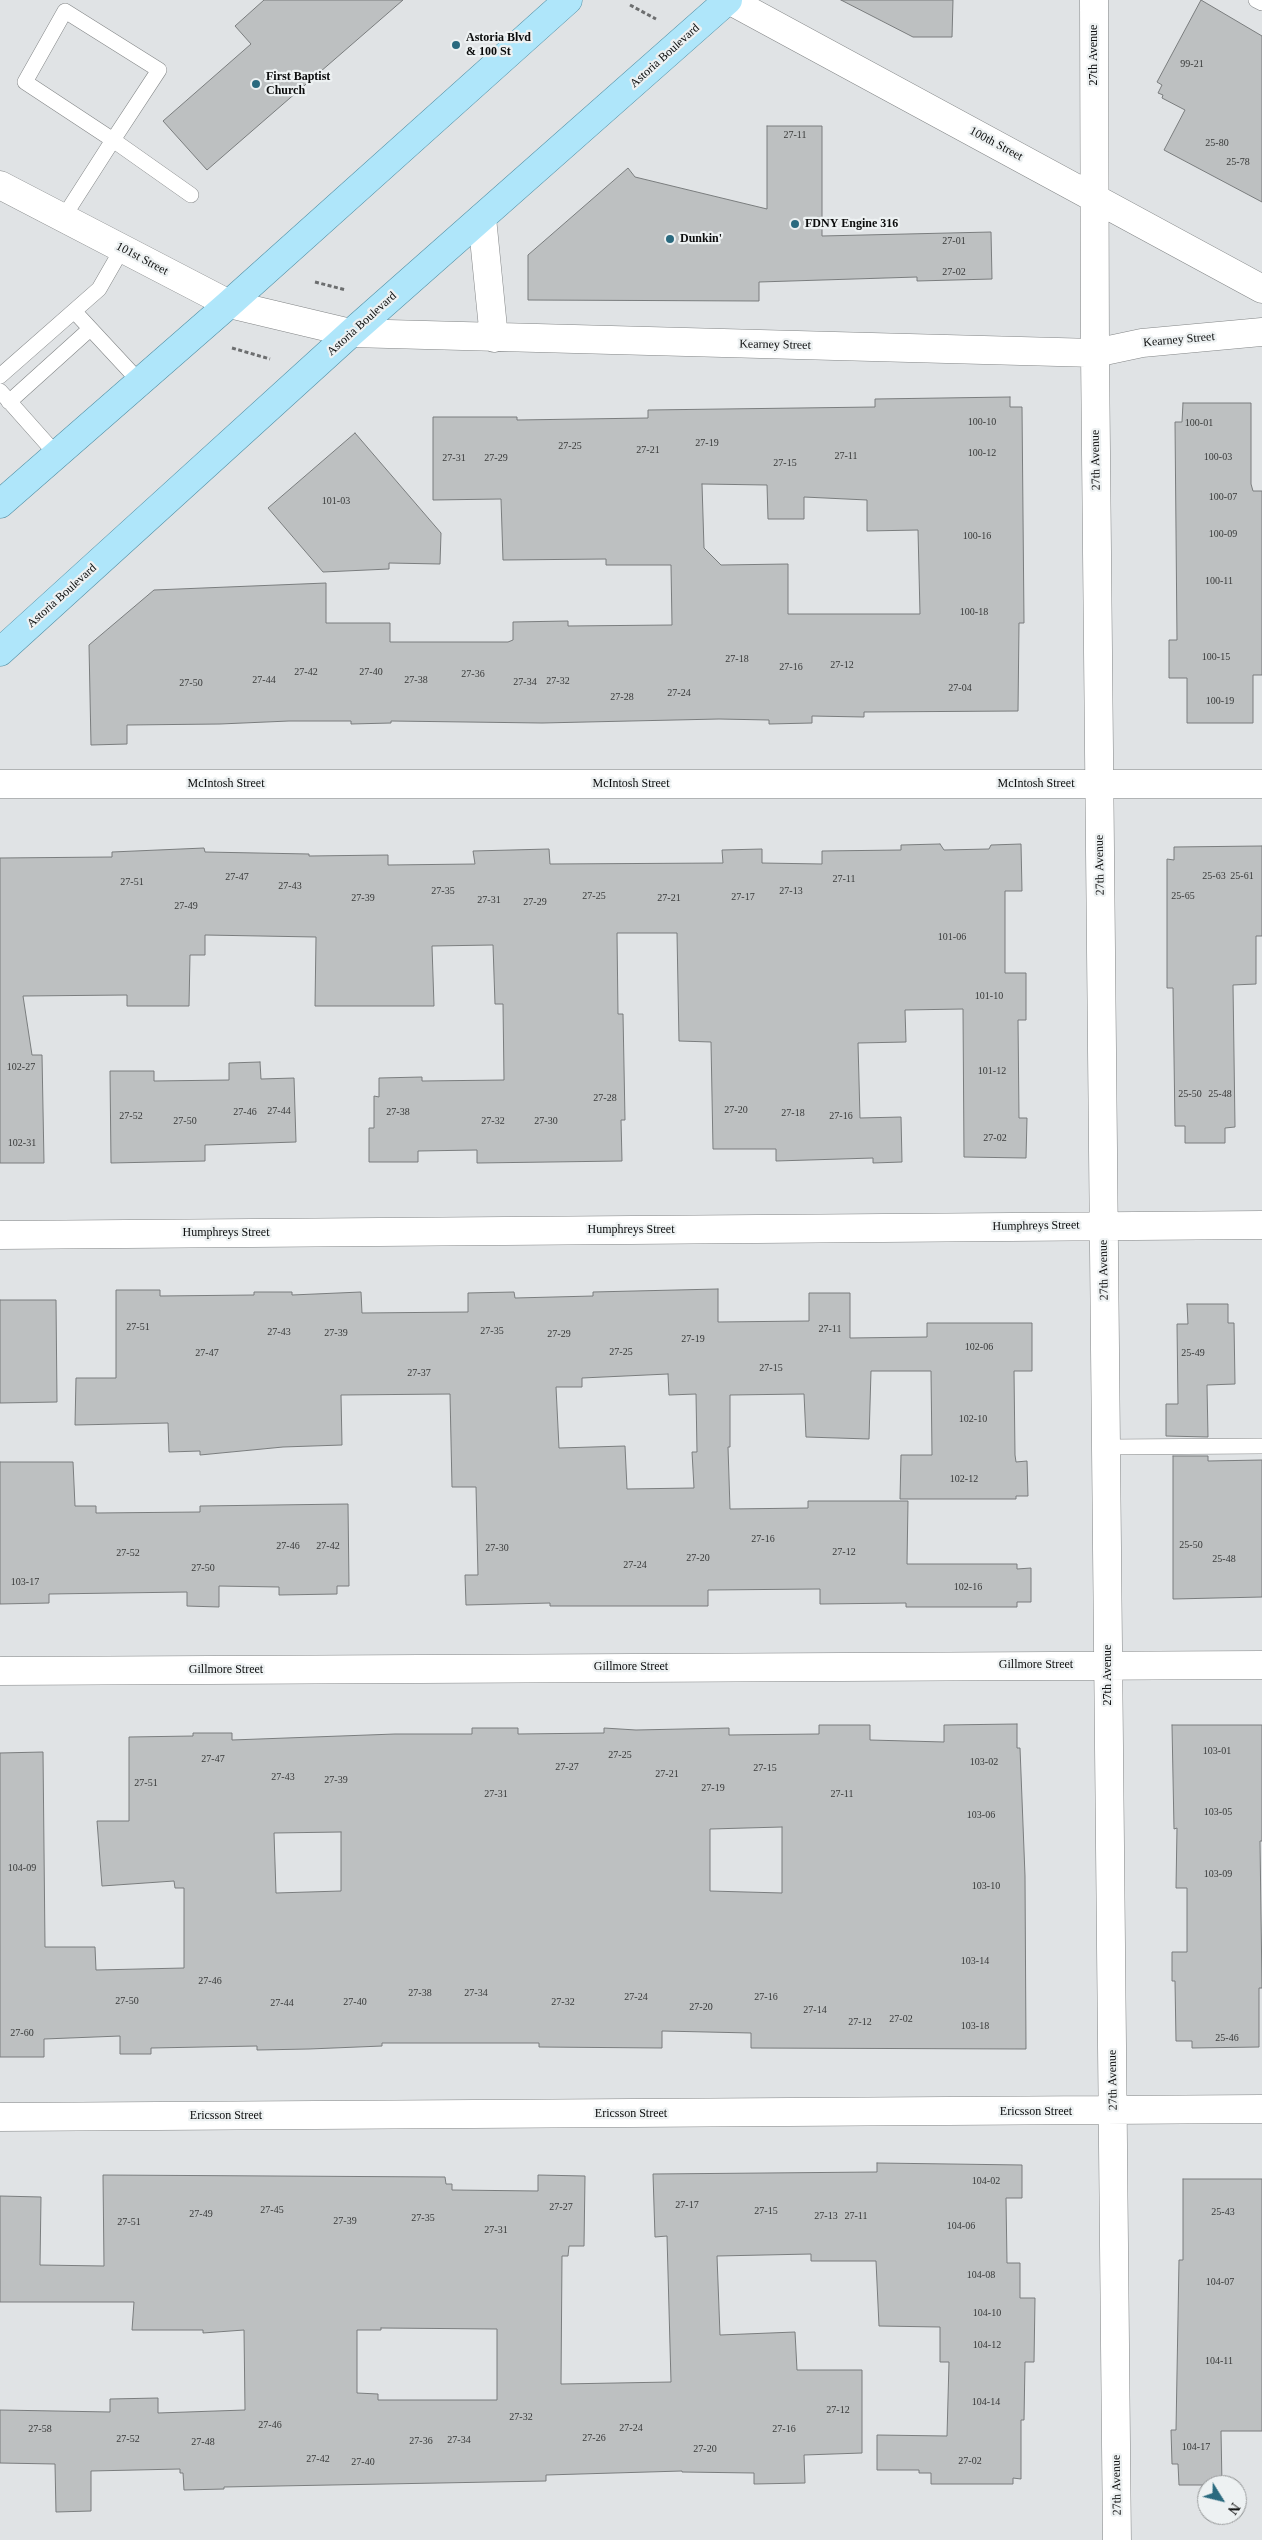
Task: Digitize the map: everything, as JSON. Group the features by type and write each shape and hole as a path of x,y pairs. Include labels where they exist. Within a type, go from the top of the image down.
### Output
{"main road":[{"path":"0,504 229,304 568,0"},
{"name":"Astoria Boulevard","path":"0,652 351,334 728,0"}],"street":[{"name":"100th Street","path":"728,0 1262,289"},
{"name":"27th Avenue","path":"1094,0 1093,197 1117,2540"},
{"name":"101st Street","path":"0,185 229,304 289,320"},
{"path":"482,218 494,338"},
{"name":"Kearney Street","path":"289,320 351,334 1095,353 1142,343 1262,332"},
{"name":"McIntosh Street","path":"0,784 1262,784"},
{"name":"Humphreys Street","path":"0,1235 1262,1225"},
{"name":"Gillmore Street","path":"0,1671 1262,1665"},
{"name":"Ericsson Street","path":"0,2117 1262,2109"}],"lane":[{"path":"1256,0 1262,3"},
{"path":"64,218 113,140 159,70 65,11 26,82 113,140 191,195"},
{"path":"0,376 99,289 122,249"},
{"path":"74,311 140,381"},
{"path":"56,454 5,396 90,329"},
{"path":"1106,1447 1262,1446"}],"path":[{"path":"630,5 658,20"},
{"path":"315,282 346,290"},
{"path":"232,348 272,360"}],"building":[{"name":"First Baptist Church","path":"264,0 403,0 207,170 163,121 251,44 235,26"},
{"path":"841,0 953,0 952,37 913,37"},
{"path":"1201,0 1262,36 1262,202 1164,150 1185,110 1162,98 1163,95 1158,93 1162,85 1157,82"},
{"path":"767,126 822,126 822,236 991,232 992,279 917,281 917,277 759,282 759,301 528,300 528,255 628,168 635,177 767,209"},
{"path":"1010,397 1010,407 1022,407 1024,623 1019,623 1018,711 864,712 864,717 812,716 812,723 769,724 769,720 719,719 542,723 391,721 391,723 351,724 351,721 289,721 127,725 127,744 91,745 89,645 154,590 326,583 326,623 390,623 390,642 508,642 513,640 513,622 568,621 568,626 672,625 671,565 606,565 606,559 503,560 501,499 433,500 433,417 517,417 517,420 648,418 648,410 875,407 875,399","holes":["702,484 767,485 768,519 804,519 804,497 867,500 867,531 918,530 920,614 788,614 788,564 721,565 704,548"]},
{"path":"1183,403 1251,403 1251,484 1253,491 1262,491 1262,675 1253,675 1253,723 1187,723 1187,678 1169,678 1169,640 1177,640 1175,422 1182,422"},
{"path":"355,433 441,533 440,564 389,563 389,569 323,572 268,508"},
{"path":"940,844 944,850 989,849 991,845 1021,844 1022,891 1005,891 1005,973 1026,973 1026,1020 1018,1020 1019,1118 1027,1118 1026,1158 964,1157 963,1009 905,1010 906,1042 858,1043 860,1118 901,1117 902,1162 873,1163 873,1158 776,1161 776,1149 713,1149 711,1042 679,1041 677,933 617,933 618,1014 623,1014 625,1120 621,1120 622,1161 477,1163 477,1150 418,1151 418,1162 369,1162 369,1128 374,1128 374,1096 379,1097 379,1078 422,1077 422,1081 504,1080 503,1004 495,1004 493,945 432,946 434,1006 315,1006 316,937 205,935 205,955 190,955 189,1006 127,1006 127,995 23,996 32,1055 42,1055 44,1163 0,1163 0,858 112,857 112,852 204,848 205,852 309,854 309,856 388,855 388,865 475,864 473,851 549,849 550,864 723,863 722,850 762,849 762,863 822,864 822,851 901,850 901,845"},
{"path":"1262,846 1262,936 1256,936 1256,984 1233,985 1235,1127 1225,1128 1225,1143 1185,1143 1185,1126 1175,1126 1173,988 1167,988 1167,859 1174,860 1174,847"},
{"path":"260,1062 261,1079 294,1078 296,1142 205,1145 205,1161 111,1163 110,1071 154,1071 154,1081 229,1080 229,1063"},
{"path":"718,1289 718,1322 809,1321 809,1293 850,1293 850,1338 927,1337 927,1323 1032,1323 1032,1371 1014,1371 1015,1455 1016,1462 1027,1461 1028,1496 1016,1496 1016,1499 900,1499 901,1455 932,1455 931,1371 871,1371 869,1439 806,1437 804,1394 730,1395 730,1447 728,1447 730,1509 808,1508 808,1501 908,1501 907,1564 1017,1564 1017,1569 1031,1568 1031,1602 1017,1602 1017,1607 906,1607 906,1603 820,1604 820,1589 708,1590 708,1606 550,1606 550,1603 466,1605 465,1575 478,1575 476,1487 452,1487 450,1394 341,1395 342,1445 283,1447 200,1455 200,1451 169,1452 168,1423 75,1425 76,1378 116,1378 116,1290 160,1290 160,1296 254,1295 254,1292 292,1292 292,1295 361,1292 362,1313 468,1312 468,1293 514,1292 515,1298 593,1296 593,1292","holes":["668,1374 669,1395 696,1394 697,1452 692,1452 694,1488 627,1489 625,1446 559,1448 556,1387 582,1387 582,1378"]},
{"path":"0,1300 56,1300 57,1402 0,1403"},
{"path":"1187,1304 1228,1304 1228,1323 1234,1323 1235,1384 1207,1385 1208,1437 1166,1436 1166,1404 1178,1404 1177,1324 1188,1324"},
{"path":"1173,1456 1208,1456 1208,1461 1262,1460 1262,1597 1173,1599"},
{"path":"0,1462 73,1462 75,1506 96,1506 96,1513 200,1512 200,1506 348,1504 349,1586 337,1586 337,1594 279,1595 279,1587 219,1586 219,1607 187,1606 187,1592 49,1594 49,1603 0,1604"},
{"path":"1017,1724 1017,1748 1020,1748 1025,1876 1026,2049 751,2048 751,2033 662,2031 662,2048 539,2047 539,2043 382,2043 382,2046 309,2049 257,2050 257,2046 151,2048 151,2054 120,2054 120,2036 44,2039 44,2057 0,2057 0,1753 43,1752 45,1947 95,1947 96,1970 184,1968 184,1888 175,1888 174,1881 102,1886 97,1821 129,1821 129,1737 193,1736 193,1733 232,1733 232,1740 395,1734 472,1734 472,1728 518,1728 518,1734 604,1733 604,1728 636,1730 729,1728 729,1735 819,1734 819,1725 870,1725 870,1740 944,1742 944,1725","holes":["782,1827 782,1893 710,1891 710,1829","341,1832 341,1891 276,1893 274,1833"]},
{"path":"1172,1725 1262,1725 1262,1841 1260,1841 1262,1988 1259,1988 1259,2047 1192,2048 1192,2041 1176,2041 1175,1981 1172,1981 1172,1952 1187,1952 1187,1888 1176,1888 1177,1828 1174,1829"},
{"path":"877,2163 1022,2165 1022,2198 1006,2198 1007,2263 1020,2263 1020,2298 1035,2298 1034,2362 1025,2362 1024,2420 1021,2420 1021,2479 1013,2478 1013,2484 931,2484 931,2473 919,2473 919,2470 877,2470 877,2435 947,2436 949,2362 940,2362 940,2327 879,2326 876,2261 811,2261 811,2254 717,2256 720,2335 795,2332 797,2370 862,2370 862,2453 804,2455 805,2483 754,2484 754,2473 682,2471 546,2475 546,2481 224,2487 224,2489 184,2490 183,2473 180,2473 180,2469 91,2471 91,2511 56,2512 55,2464 0,2463 0,2410 110,2412 110,2399 158,2398 158,2413 245,2410 244,2330 203,2333 203,2330 132,2330 134,2302 0,2302 0,2196 41,2197 40,2265 104,2266 103,2175 445,2177 446,2184 452,2184 452,2190 538,2191 538,2175 585,2176 584,2246 569,2246 568,2256 562,2256 561,2384 671,2382 667,2236 655,2237 653,2174 877,2172","holes":["381,2328 497,2329 497,2400 378,2400 378,2394 357,2393 357,2330 381,2330"]},
{"path":"1183,2179 1262,2179 1262,2431 1221,2431 1222,2475 1197,2475 1197,2485 1179,2485 1178,2464 1172,2464 1171,2430 1176,2430 1179,2260 1183,2260"}],"place":[{"name":"Astoria Blvd & 100 St","path":"456,45"},
{"name":"First Baptist Church","path":"256,84"},
{"name":"FDNY Engine 316","path":"795,224"},
{"name":"Dunkin'","path":"670,239"}]}
